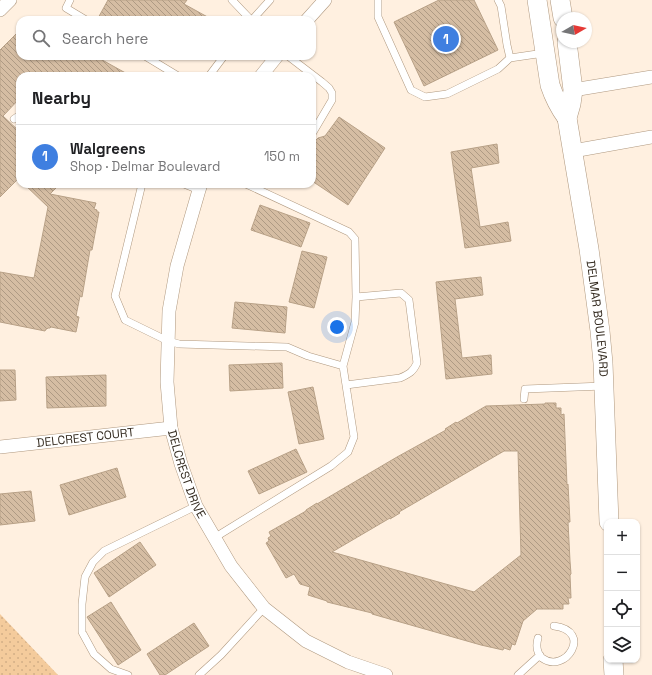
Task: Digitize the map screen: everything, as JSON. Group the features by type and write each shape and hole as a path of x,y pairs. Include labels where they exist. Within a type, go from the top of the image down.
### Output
{"main road":[{"name":"DELMAR BOULEVARD","path":"537,0 550,85 560,108 567,118 597,304 604,386 608,519"},
{"path":"560,0 562,12"},
{"name":"DELMAR BOULEVARD","path":"567,48 573,90 567,118"},
{"path":"613,663 614,675"}],"street":[{"path":"0,10 10,0"},
{"path":"311,16 325,0"},
{"path":"264,72 274,60"},
{"path":"573,90 652,77"},
{"path":"573,151 652,137"},
{"name":"DELCREST DRIVE","path":"200,188 177,266 169,311 167,382 171,428 181,464 196,506 231,566 264,608 306,641 366,672 386,675"},
{"name":"DELCREST COURT","path":"0,447 171,428"}],"lane":[{"path":"70,0 66,8 79,16"},
{"path":"232,0 248,16"},
{"path":"256,16 270,0"},
{"path":"378,0 378,17 411,90 424,97 447,94 498,69 510,58 546,53"},
{"path":"498,0 501,6 510,58"},
{"path":"152,60 171,72"},
{"path":"212,72 221,60"},
{"path":"293,60 307,72"},
{"path":"316,79 329,88 332,93 332,100 316,127"},
{"path":"141,188 115,296 125,320 168,341 179,344 287,347 308,356 343,366"},
{"path":"214,538 331,466 348,452 354,437 343,366 355,322 355,239 349,232 255,188"},
{"path":"346,385 400,378 414,370 417,363 409,300 401,293 356,297"},
{"path":"524,399 525,389 604,386"},
{"path":"128,675 111,669 94,654 82,632 82,604 85,577 93,562 104,551 196,506"},
{"path":"199,675 221,655 264,608"},
{"path":"538,638 537,650 544,660 549,663 556,664 567,659 573,648 571,636 568,631 554,626"},
{"path":"518,675 540,655"}],"shaded area":[{"path":"0,614 58,675 0,675"}],"building":[{"path":"108,0 187,0 184,4 206,16 99,16"},
{"path":"439,0 474,0 498,50 424,86 394,22"},
{"path":"16,34 16,60 102,60 124,72 16,72 16,102 3,116 16,128 16,181 0,197 0,50"},
{"path":"339,117 385,148 348,205 316,184 316,140 325,136"},
{"path":"497,144 499,163 471,168 480,227 508,222 511,241 465,248 451,152"},
{"path":"28,188 56,188 50,194 96,203 94,209 99,212 92,250 90,250 82,297 80,296 76,316 79,317 76,332 51,327 45,331 0,322 0,272 34,278 48,207"},
{"path":"260,205 310,223 301,247 251,230"},
{"path":"302,251 327,257 314,308 289,302"},
{"path":"481,277 483,295 455,299 462,358 491,355 492,374 446,379 436,282"},
{"path":"235,302 287,307 285,333 232,328"},
{"path":"282,363 283,388 230,391 229,365"},
{"path":"0,370 15,370 16,400 0,401"},
{"path":"106,375 106,406 47,408 46,377"},
{"path":"313,387 324,439 299,444 288,392"},
{"path":"556,403 556,408 561,408 561,415 564,414 570,522 568,522 571,598 568,598 569,604 563,604 563,609 537,609 523,621 515,645 512,644 510,650 481,645 372,613 327,602 308,595 310,587 300,584 294,574 286,578 266,543 269,541 268,538 271,536 269,532 446,430 445,429 456,422 457,423 486,406","holes":["504,451 518,451 521,555 474,592 332,552"]},
{"path":"296,449 307,472 259,494 248,471"},
{"path":"117,468 126,497 69,515 60,485"},
{"path":"31,491 35,521 0,525 0,494"},
{"path":"140,542 156,565 109,597 94,573"},
{"path":"111,602 141,650 118,665 87,617"},
{"path":"194,623 209,646 165,675 160,675 147,654"}],"place":[{"name":"Walgreens","path":"446,39"}]}
